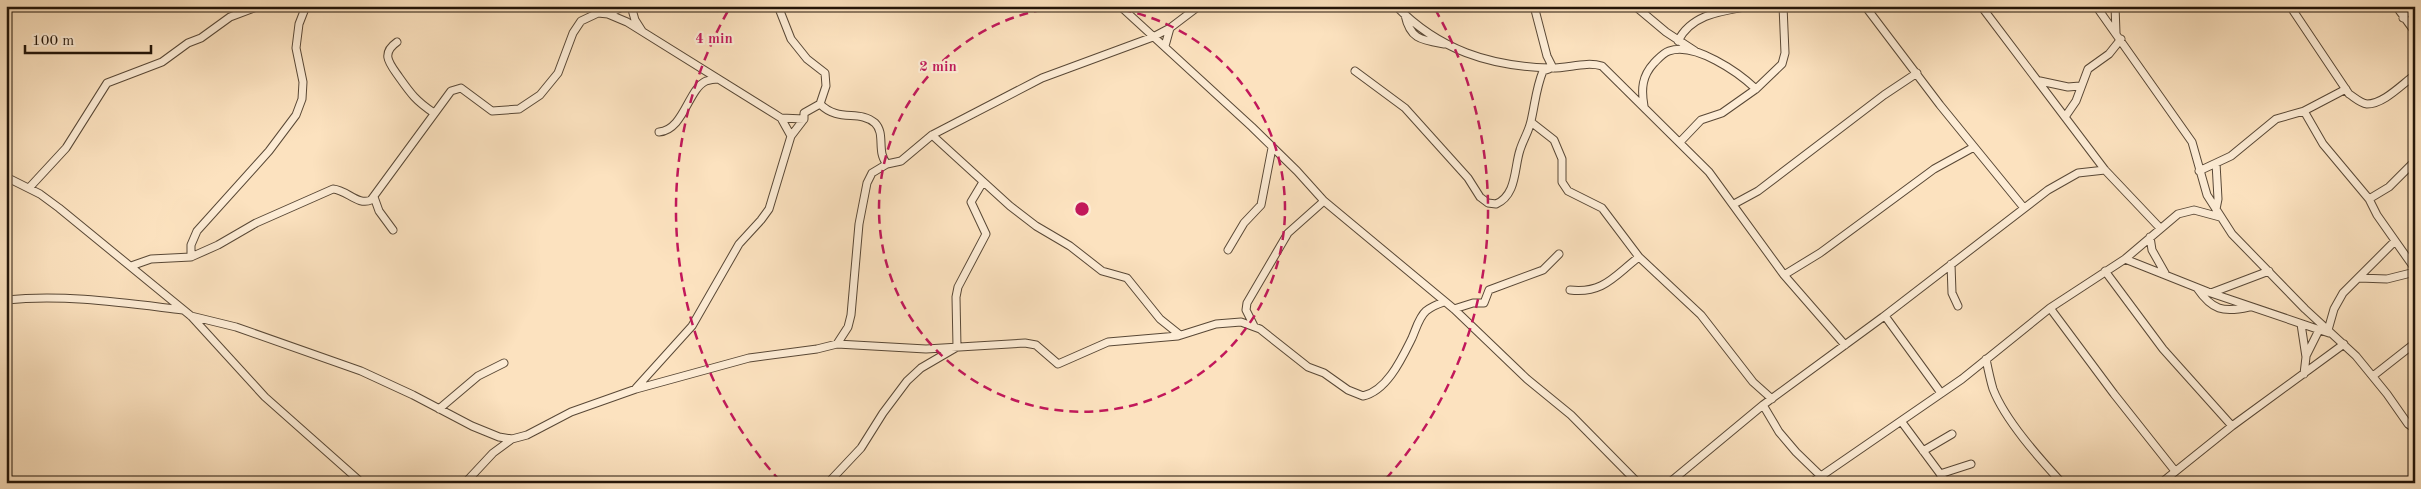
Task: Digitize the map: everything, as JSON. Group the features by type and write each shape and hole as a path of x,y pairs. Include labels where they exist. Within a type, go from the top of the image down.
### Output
{"street":[{"path":"29,188 66,148 107,83 162,62 188,44 201,38 230,17 259,6"},
{"path":"191,257 191,245 197,231 269,151 296,115 302,99 303,82 296,48 299,24 306,6"},
{"path":"608,14 624,6"},
{"path":"631,6 634,20 644,33"},
{"path":"636,388 692,326 739,244 769,209 791,136 804,119 804,113 820,104 826,86 825,73 807,59 791,38 778,6"},
{"path":"1120,6 1272,148 1324,201 1454,309 1527,379 1571,415 1638,483"},
{"path":"837,344 848,328 851,315 859,224 867,183 872,173 887,164 901,161 932,135 1042,78 1153,37 1170,28 1199,6"},
{"path":"1396,6 1425,32 1476,58 1513,66 1552,68 1593,64 1602,66 1709,172 1784,275 1845,345"},
{"path":"1534,6 1552,68"},
{"path":"1636,6 1678,41 1734,70 1756,89"},
{"path":"1678,41 1686,28 1699,19 1751,6"},
{"path":"1680,142 1701,120 1722,113 1756,89 1775,72 1784,58 1783,6"},
{"path":"1865,6 1974,147 2024,208"},
{"path":"1981,6 2040,81 2105,170 2160,228"},
{"path":"2096,6 2192,142 2207,195 2232,234 2344,344 2374,376 2408,424 2415,429"},
{"path":"2065,116 2076,101 2080,86 2088,69 2109,54 2118,36 2115,6"},
{"path":"2290,6 2346,89 2357,100 2366,104 2387,96 2415,75"},
{"path":"2396,6 2402,18 2415,32"},
{"path":"2402,18 2411,6"},
{"path":"132,266 151,259 191,257 218,245 256,223 291,209 323,192 339,190 363,202 367,202 374,197 449,92 456,88 465,91 492,111 511,112 527,105 540,95 558,73 577,25 595,13 608,14 644,33 782,118 804,119"},
{"path":"1165,46 1170,28"},
{"path":"397,42 387,53 390,65 412,97 434,113"},
{"path":"1644,107 1641,91 1643,82 1648,69 1664,53 1680,49 1701,54"},
{"path":"1355,71 1415,118 1468,178 1480,197 1488,203 1500,203 1511,191 1520,149 1531,122 1537,84 1543,72 1552,68"},
{"path":"1734,204 1758,191 1848,121 1917,73"},
{"path":"659,132 669,128 680,117 702,84 718,79"},
{"path":"2040,81 2068,87 2080,86"},
{"path":"2199,171 2216,164 2249,143 2276,119 2304,111 2346,89"},
{"path":"820,104 837,115 863,117 874,122 879,128 881,155 887,164"},
{"path":"2304,111 2323,144 2369,199 2415,270 2387,279 2359,278"},
{"path":"782,118 791,136"},
{"path":"1531,122 1554,140 1562,159 1562,182 1568,191 1602,208 1639,257 1701,315 1753,382 1772,399"},
{"path":"932,135 983,182 1036,226 1070,246 1102,271 1127,278 1160,319 1180,335"},
{"path":"1784,275 1820,253 1934,168 1974,147"},
{"path":"1228,250 1244,223 1260,205 1272,148"},
{"path":"2369,199 2389,187 2415,162"},
{"path":"2216,164 2218,199 2216,209"},
{"path":"1669,483 1763,405 1886,316 2024,208 2066,178 2088,170 2105,170"},
{"path":"6,177 29,188 59,208 191,316 265,397 362,483"},
{"path":"956,347 956,293 986,234 971,202 983,182"},
{"path":"374,197 379,211 393,230"},
{"path":"1254,326 1246,310 1247,302 1288,233 1324,201"},
{"path":"1811,483 1941,393 2050,308 2125,258 2178,214 2194,210 2220,217"},
{"path":"2150,237 2152,250 2165,274"},
{"path":"2332,332 2334,308 2343,293 2395,241"},
{"path":"1454,309 1473,303 1484,303 1490,290 1543,270 1559,254"},
{"path":"1570,290 1580,291 1605,285 1639,257"},
{"path":"2125,258 2196,288 2319,330 2332,332"},
{"path":"1951,264 1952,293 1958,306"},
{"path":"2105,271 2163,349 2232,426"},
{"path":"2211,293 2269,271"},
{"path":"2196,288 2208,303 2225,310 2250,307"},
{"path":"6,300 31,297 90,299 184,310"},
{"path":"465,483 493,453 512,439 526,435 571,412 636,388 729,362 837,344 899,348 1026,343 1036,345 1058,364 1108,342 1180,335 1224,322 1241,322 1254,326 1308,367 1324,373 1348,390 1363,396 1377,391 1385,382 1405,352 1426,310 1444,302"},
{"path":"2050,308 2114,394 2175,471"},
{"path":"191,316 244,329 342,364 387,382 472,426 499,437 512,439"},
{"path":"1886,316 1941,393"},
{"path":"2301,324 2306,357 2304,374"},
{"path":"2306,357 2319,330"},
{"path":"2374,376 2415,343"},
{"path":"2161,483 2232,426 2344,344"},
{"path":"828,483 861,448 883,413 907,381 920,368 956,347"},
{"path":"1986,359 1994,389 2002,406 2035,453 2062,483"},
{"path":"439,409 478,376 504,363"},
{"path":"1763,405 1779,432 1796,452 1822,475 1828,483"},
{"path":"1901,421 1947,483"},
{"path":"1923,451 1952,434"},
{"path":"1940,474 1971,464"}]}
